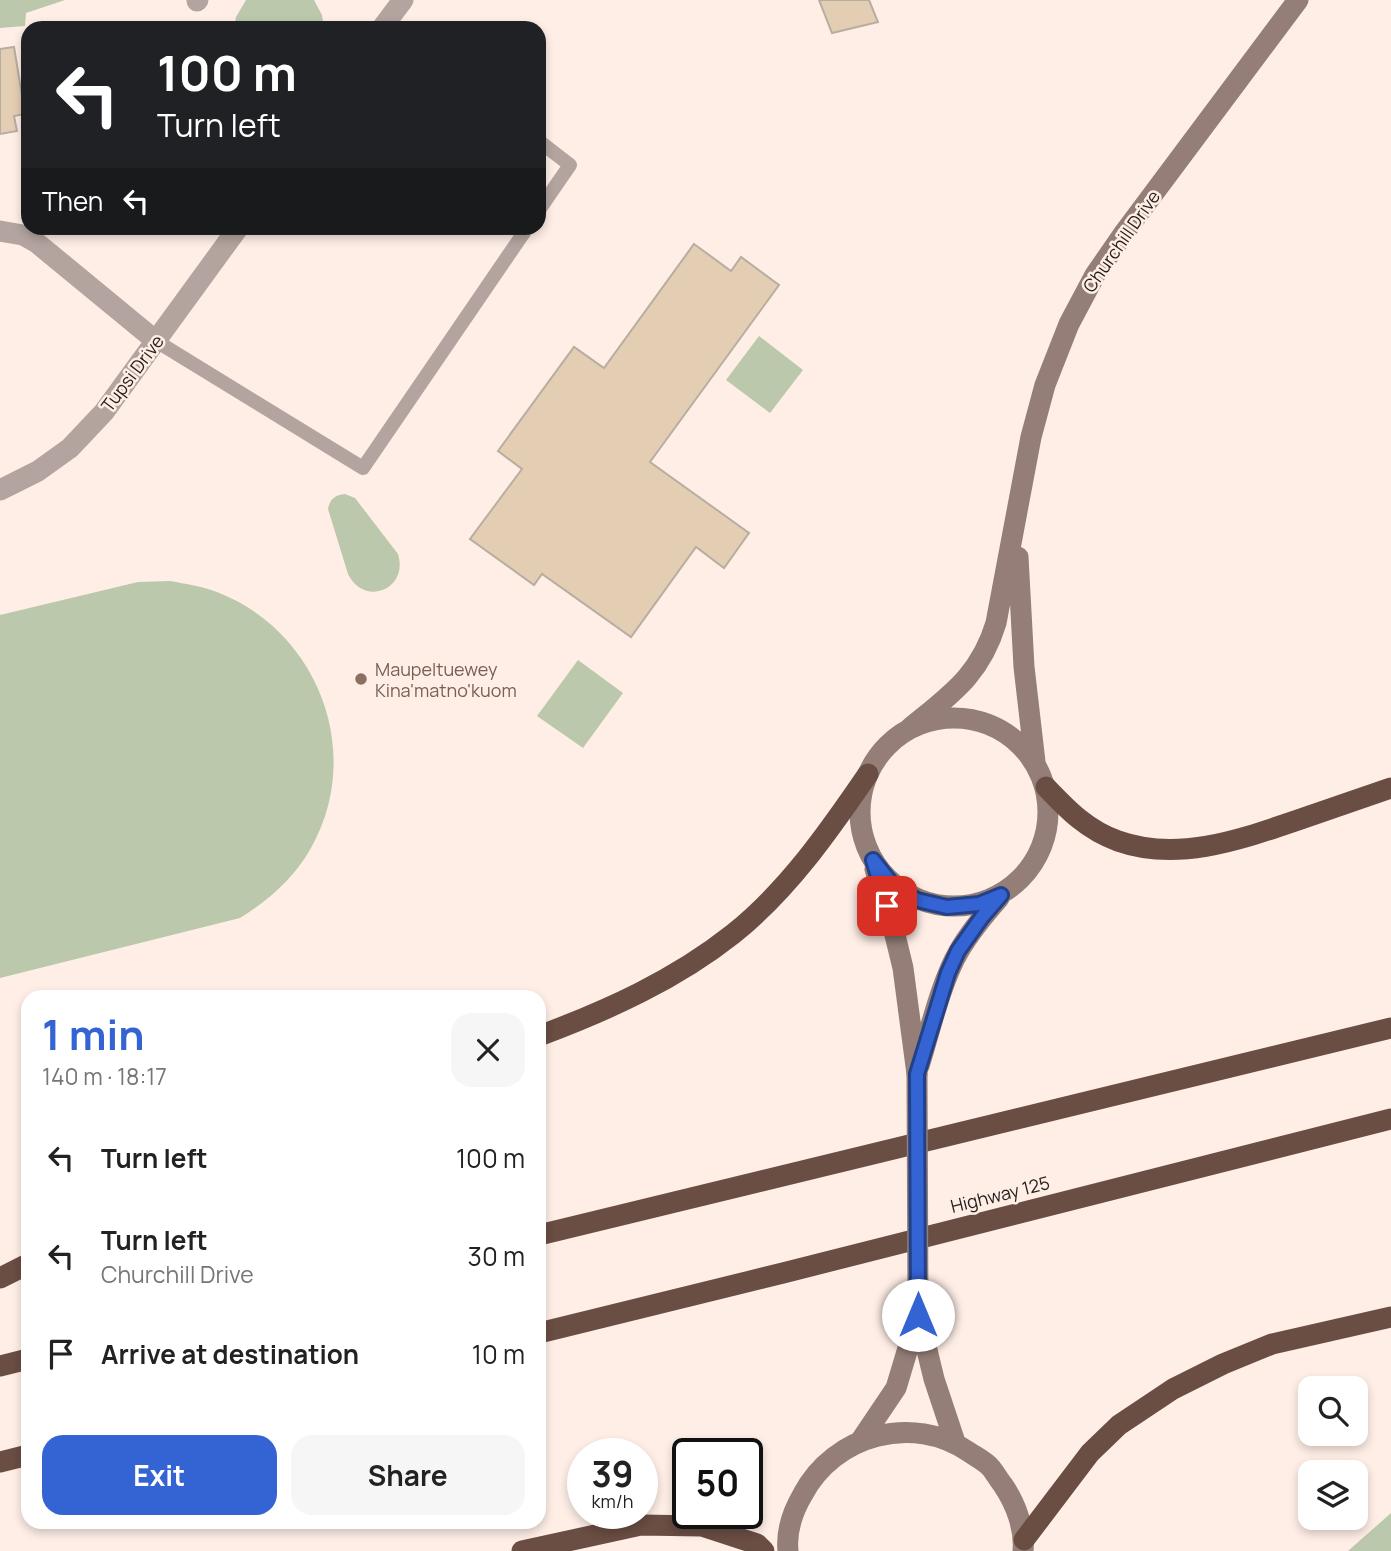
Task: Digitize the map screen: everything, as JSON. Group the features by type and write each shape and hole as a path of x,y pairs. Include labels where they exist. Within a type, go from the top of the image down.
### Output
{"highway":[{"path":"546,1033 654,987 734,933 807,858 868,774"},
{"path":"1046,787 1075,817 1118,841 1141,847 1175,849 1205,847 1239,840 1391,788"},
{"path":"546,1233 1391,1028"},
{"name":"Highway 125","path":"546,1331 1391,1119"},
{"path":"0,1278 21,1268"},
{"path":"1023,1546 1090,1453 1119,1425 1173,1389 1272,1344 1391,1317"},
{"path":"0,1366 21,1361"},
{"path":"0,1461 21,1456"},
{"path":"522,1551 641,1525 702,1526 757,1545 764,1551"}],"main road":[{"name":"Churchill Drive","path":"909,729 970,676 992,638 1031,438 1045,385 1081,298 1124,233 1298,0"},
{"name":"Churchill Drive","path":"1017,517 1025,680 1035,762"},
{"path":"917,1074 948,973 958,951 1001,895 1021,880 1036,861 1046,838 1049,814 1046,787 1035,762 1017,741 994,726 974,720 937,719 909,729 885,748 868,774 860,803 862,833 873,860 903,968 917,1074 918,1315 934,1379 955,1443"},
{"path":"873,860 892,884 917,900 947,907 979,904 1001,895"},
{"path":"861,1440 896,1388 918,1315"},
{"path":"788,1551 794,1510 810,1481 832,1457 861,1440 894,1433 925,1433 955,1443 989,1466 1013,1500 1023,1546"}],"street":[{"path":"392,21 403,0"},
{"path":"0,231 21,235"},
{"path":"23,235 37,243 156,341"},
{"name":"Tupsi Drive","path":"0,490 38,471 70,448 104,412 233,235"}],"lane":[{"path":"546,146 570,165 546,200"},
{"path":"156,341 363,468 522,235"}],"green space":[{"path":"0,0 65,0 26,13 25,21 21,21 21,26 0,28"},
{"path":"246,0 314,0 323,21 235,21"},
{"path":"759,336 803,370 770,413 726,380"},
{"path":"345,494 355,498 398,554 400,567 397,577 383,590 364,590 355,584 348,574 328,509 334,498"},
{"path":"170,581 217,592 252,610 282,635 305,665 322,699 332,735 333,773 327,811 311,848 297,869 280,888 240,918 0,978 0,615 138,582"},
{"path":"578,660 623,693 583,748 537,716"},
{"path":"1391,1513 1391,1551 1348,1551"}],"building":[{"path":"819,0 869,0 878,22 832,33"},
{"path":"14,47 21,90 21,115 14,116 17,131 0,134 0,49"},
{"path":"694,244 731,271 741,257 779,285 650,462 749,533 724,568 696,547 631,637 542,574 534,585 470,539 522,469 498,451 574,347 604,368"}],"place":[{"name":"Maupeltuewey Kina'matno'kuom","path":"361,679"}],"route":[{"path":"887,906 873,860 892,884 917,900 947,907 979,904 1001,895 958,951 948,973 917,1074 918,1315"}]}
